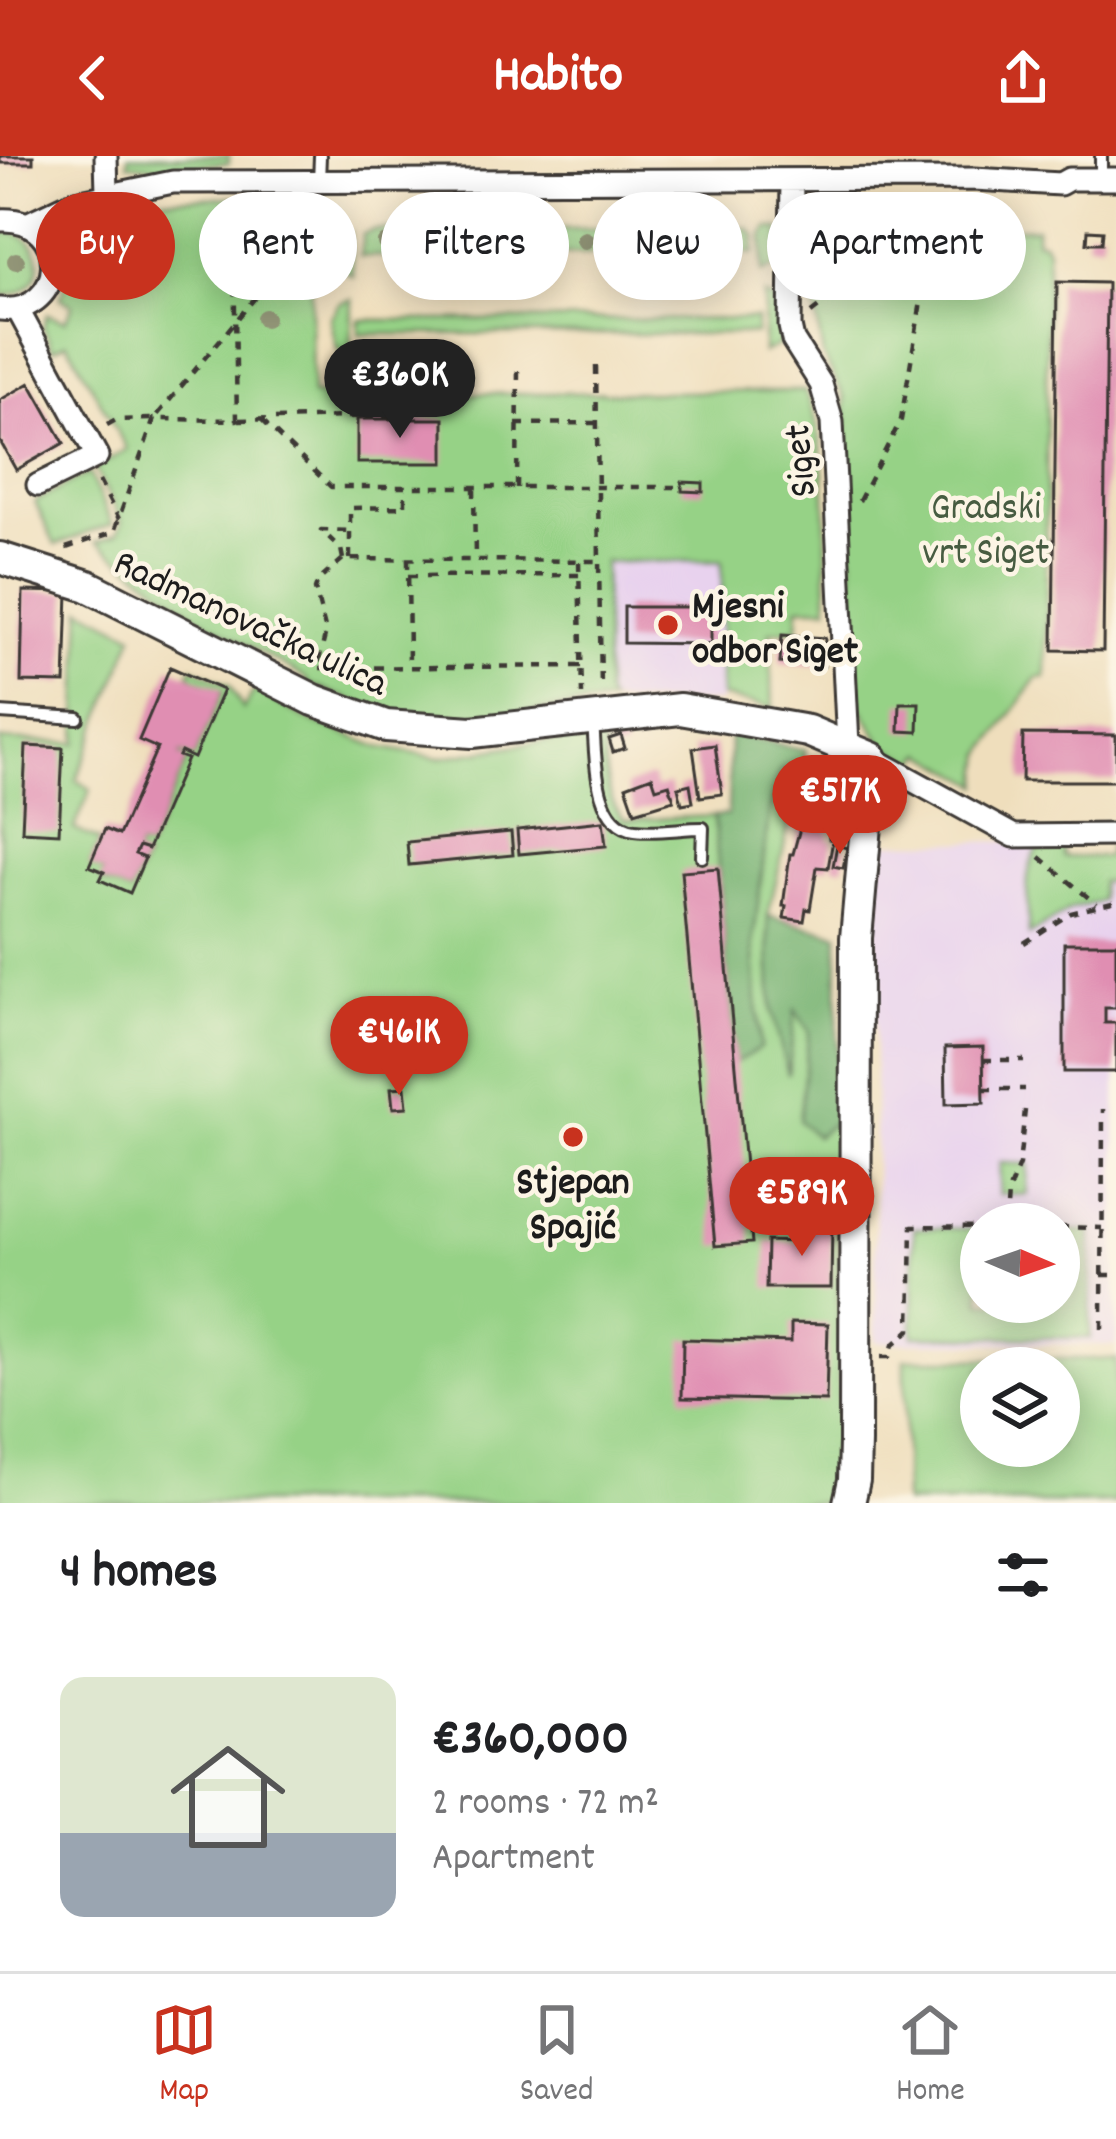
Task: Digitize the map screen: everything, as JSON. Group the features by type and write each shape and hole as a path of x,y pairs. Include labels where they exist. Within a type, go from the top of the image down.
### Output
{"street":[{"path":"106,156 106,192"},
{"path":"112,192 173,182 1009,179 1060,184 1106,171"},
{"name":"Siget","path":"792,180 790,326 821,384 832,422 860,752"},
{"path":"0,220 36,220"},
{"path":"29,224 49,245 52,274 38,299 9,309 97,456 38,485"},
{"name":"Radmanovačka ulica","path":"0,558 88,586 314,700 386,725 472,732 592,706 669,709 808,731 860,752"},
{"path":"849,1503 856,1427 860,752 1023,846 1116,835"}],"lane":[{"path":"320,156 320,181"},
{"path":"592,706 598,779 608,812 617,824 633,830 703,828 702,857"},
{"path":"0,713 78,718"}],"path":[{"path":"235,300 237,420"},
{"path":"60,550 114,532 154,419 252,300"},
{"path":"808,314 826,300"},
{"path":"854,515 902,420 921,300"},
{"path":"592,706 600,561 596,366"},
{"path":"517,488 518,368"},
{"path":"85,435 116,421 417,416 417,371"},
{"path":"262,420 331,487 675,487"},
{"path":"516,424 598,423"},
{"path":"88,460 118,519"},
{"path":"474,488 475,560"},
{"path":"346,559 350,508 405,507 406,489"},
{"path":"346,559 321,530 350,531"},
{"path":"581,666 317,668 326,632 315,589 318,580 346,559 600,561"},
{"path":"408,560 409,667"},
{"path":"579,562 581,666 592,706"},
{"path":"408,576 579,575"},
{"path":"1023,846 1098,905"},
{"path":"1024,944 1071,913 1116,902"},
{"path":"983,1060 1024,1060"},
{"path":"983,1089 1024,1089"},
{"path":"1102,1329 1103,1109"},
{"path":"1007,1203 1019,1165 1024,1110"},
{"path":"872,1357 889,1357 893,1345 910,1330 912,1226 960,1227"},
{"path":"1080,1228 1102,1228"},
{"path":"1102,1275 1116,1275"}],"shaded area":[{"path":"604,561 723,561 720,702 610,702 606,695"},
{"path":"1116,840 1116,1345 876,1342 875,843 1057,841 1063,845 1064,857 1107,857 1109,844"}],"green space":[{"path":"128,156 229,156 229,163 158,167 128,164"},
{"path":"199,198 199,300 311,300 312,395 805,391 814,413 823,466 828,607 799,607 798,629 770,632 773,708 721,697 722,561 604,562 606,695 610,702 467,719 383,712 307,683 199,617 97,542 117,534 122,522 95,469 127,449 67,342 53,349 43,327 47,314 65,321 73,305 64,300 175,300 175,199"},
{"path":"743,228 755,235 754,253 743,253"},
{"name":"Gradski vrt Siget","path":"1026,228 1036,228 1036,241 1047,249 1046,677 1037,678 984,753 980,785 924,753 916,763 884,746 858,703 845,398 823,356 814,302 1026,300"},
{"path":"569,229 593,229 593,254 569,254"},
{"path":"767,229 767,271 762,273"},
{"path":"381,230 381,256 360,256 363,234"},
{"path":"0,233 25,238 36,252 34,279 16,294 1,295"},
{"path":"764,295 781,304 783,331 778,346 763,353"},
{"path":"352,300 351,356 337,349 330,319 339,303"},
{"path":"756,319 756,334 359,334 359,320"},
{"path":"89,473 112,524 55,545 35,502"},
{"path":"82,608 134,635 76,780 91,789 74,829 100,841 90,865 104,872 101,881 130,893 145,859 135,854 139,846 148,849 187,760 179,756 181,752 194,757 223,691 189,675 192,667 229,685 243,709 255,690 306,719 379,747 438,758 603,737 610,792 625,820 714,816 735,1061 760,1047 753,943 769,814 782,770 804,760 768,916 772,1011 789,1070 795,1008 809,1031 800,1121 816,1136 837,1120 839,1466 826,1503 0,1503 0,740 77,743"},
{"path":"730,734 806,750 804,760 782,770 769,814 753,943 760,1048 735,1063 714,816 728,815"},
{"path":"1116,840 1116,882 1101,882 1101,901 1071,909 1029,935 1029,871 1038,850 1047,841 1063,845 1064,857 1107,857 1109,844"},
{"path":"768,916 838,934 837,1120 816,1136 799,1121 809,1031 795,1010 788,1075 772,1011"},
{"path":"1000,1163 1028,1164 1027,1195 999,1194"},
{"path":"914,1228 960,1229 960,1323 1080,1323 1080,1231 1091,1231 1090,1338 913,1336"},
{"path":"905,1359 960,1359 960,1467 1080,1467 1080,1359 1116,1359 1116,1503 904,1503"}],"building":[{"path":"0,156 33,156 33,163 0,163"},
{"path":"1088,230 1103,231 1102,243 1087,243"},
{"path":"1057,282 1107,283 1103,651 1053,650"},
{"path":"30,383 64,443 16,470 0,441 0,400"},
{"path":"357,419 444,419 444,463 357,463"},
{"path":"682,482 703,483 703,492 682,491"},
{"path":"23,591 68,592 65,683 21,682"},
{"name":"Mjesni odbor Siget","path":"624,607 711,607 711,644 624,643"},
{"path":"782,635 825,638 824,666 780,663"},
{"path":"170,667 223,690 194,758 181,752 179,756 187,759 148,849 139,846 135,854 145,858 130,893 100,880 104,872 89,866 105,829 119,835 157,748 139,740"},
{"path":"900,703 919,703 918,732 899,731"},
{"path":"1023,734 1116,735 1116,781 1022,781"},
{"path":"621,735 625,748 613,752 609,739"},
{"path":"715,745 722,794 700,797 693,748"},
{"path":"26,746 63,748 59,833 22,831"},
{"path":"652,776 656,788 669,784 674,800 635,812 626,786"},
{"path":"690,784 693,802 682,804 678,787"},
{"path":"806,806 831,811 828,830 833,840 828,868 817,867 804,921 784,918 783,906 790,854"},
{"path":"603,821 606,846 519,854 517,830"},
{"path":"511,832 513,855 409,865 407,842"},
{"path":"837,845 847,848 843,868 833,866"},
{"path":"718,868 752,1243 715,1246 681,871"},
{"path":"1064,943 1116,943 1116,1008 1105,1008 1105,1023 1116,1023 1116,1072 1064,1072"},
{"path":"983,1047 984,1103 946,1104 945,1048"},
{"path":"405,1087 407,1107 393,1108 391,1088"},
{"path":"797,1224 832,1224 831,1288 766,1288 767,1241 798,1242"},
{"path":"791,1323 828,1324 826,1401 682,1398 683,1339 791,1342"}],"place":[{"name":"Mjesni odbor Siget","path":"668,625"},
{"name":"Stjepan Spajić","path":"573,1137"}]}
